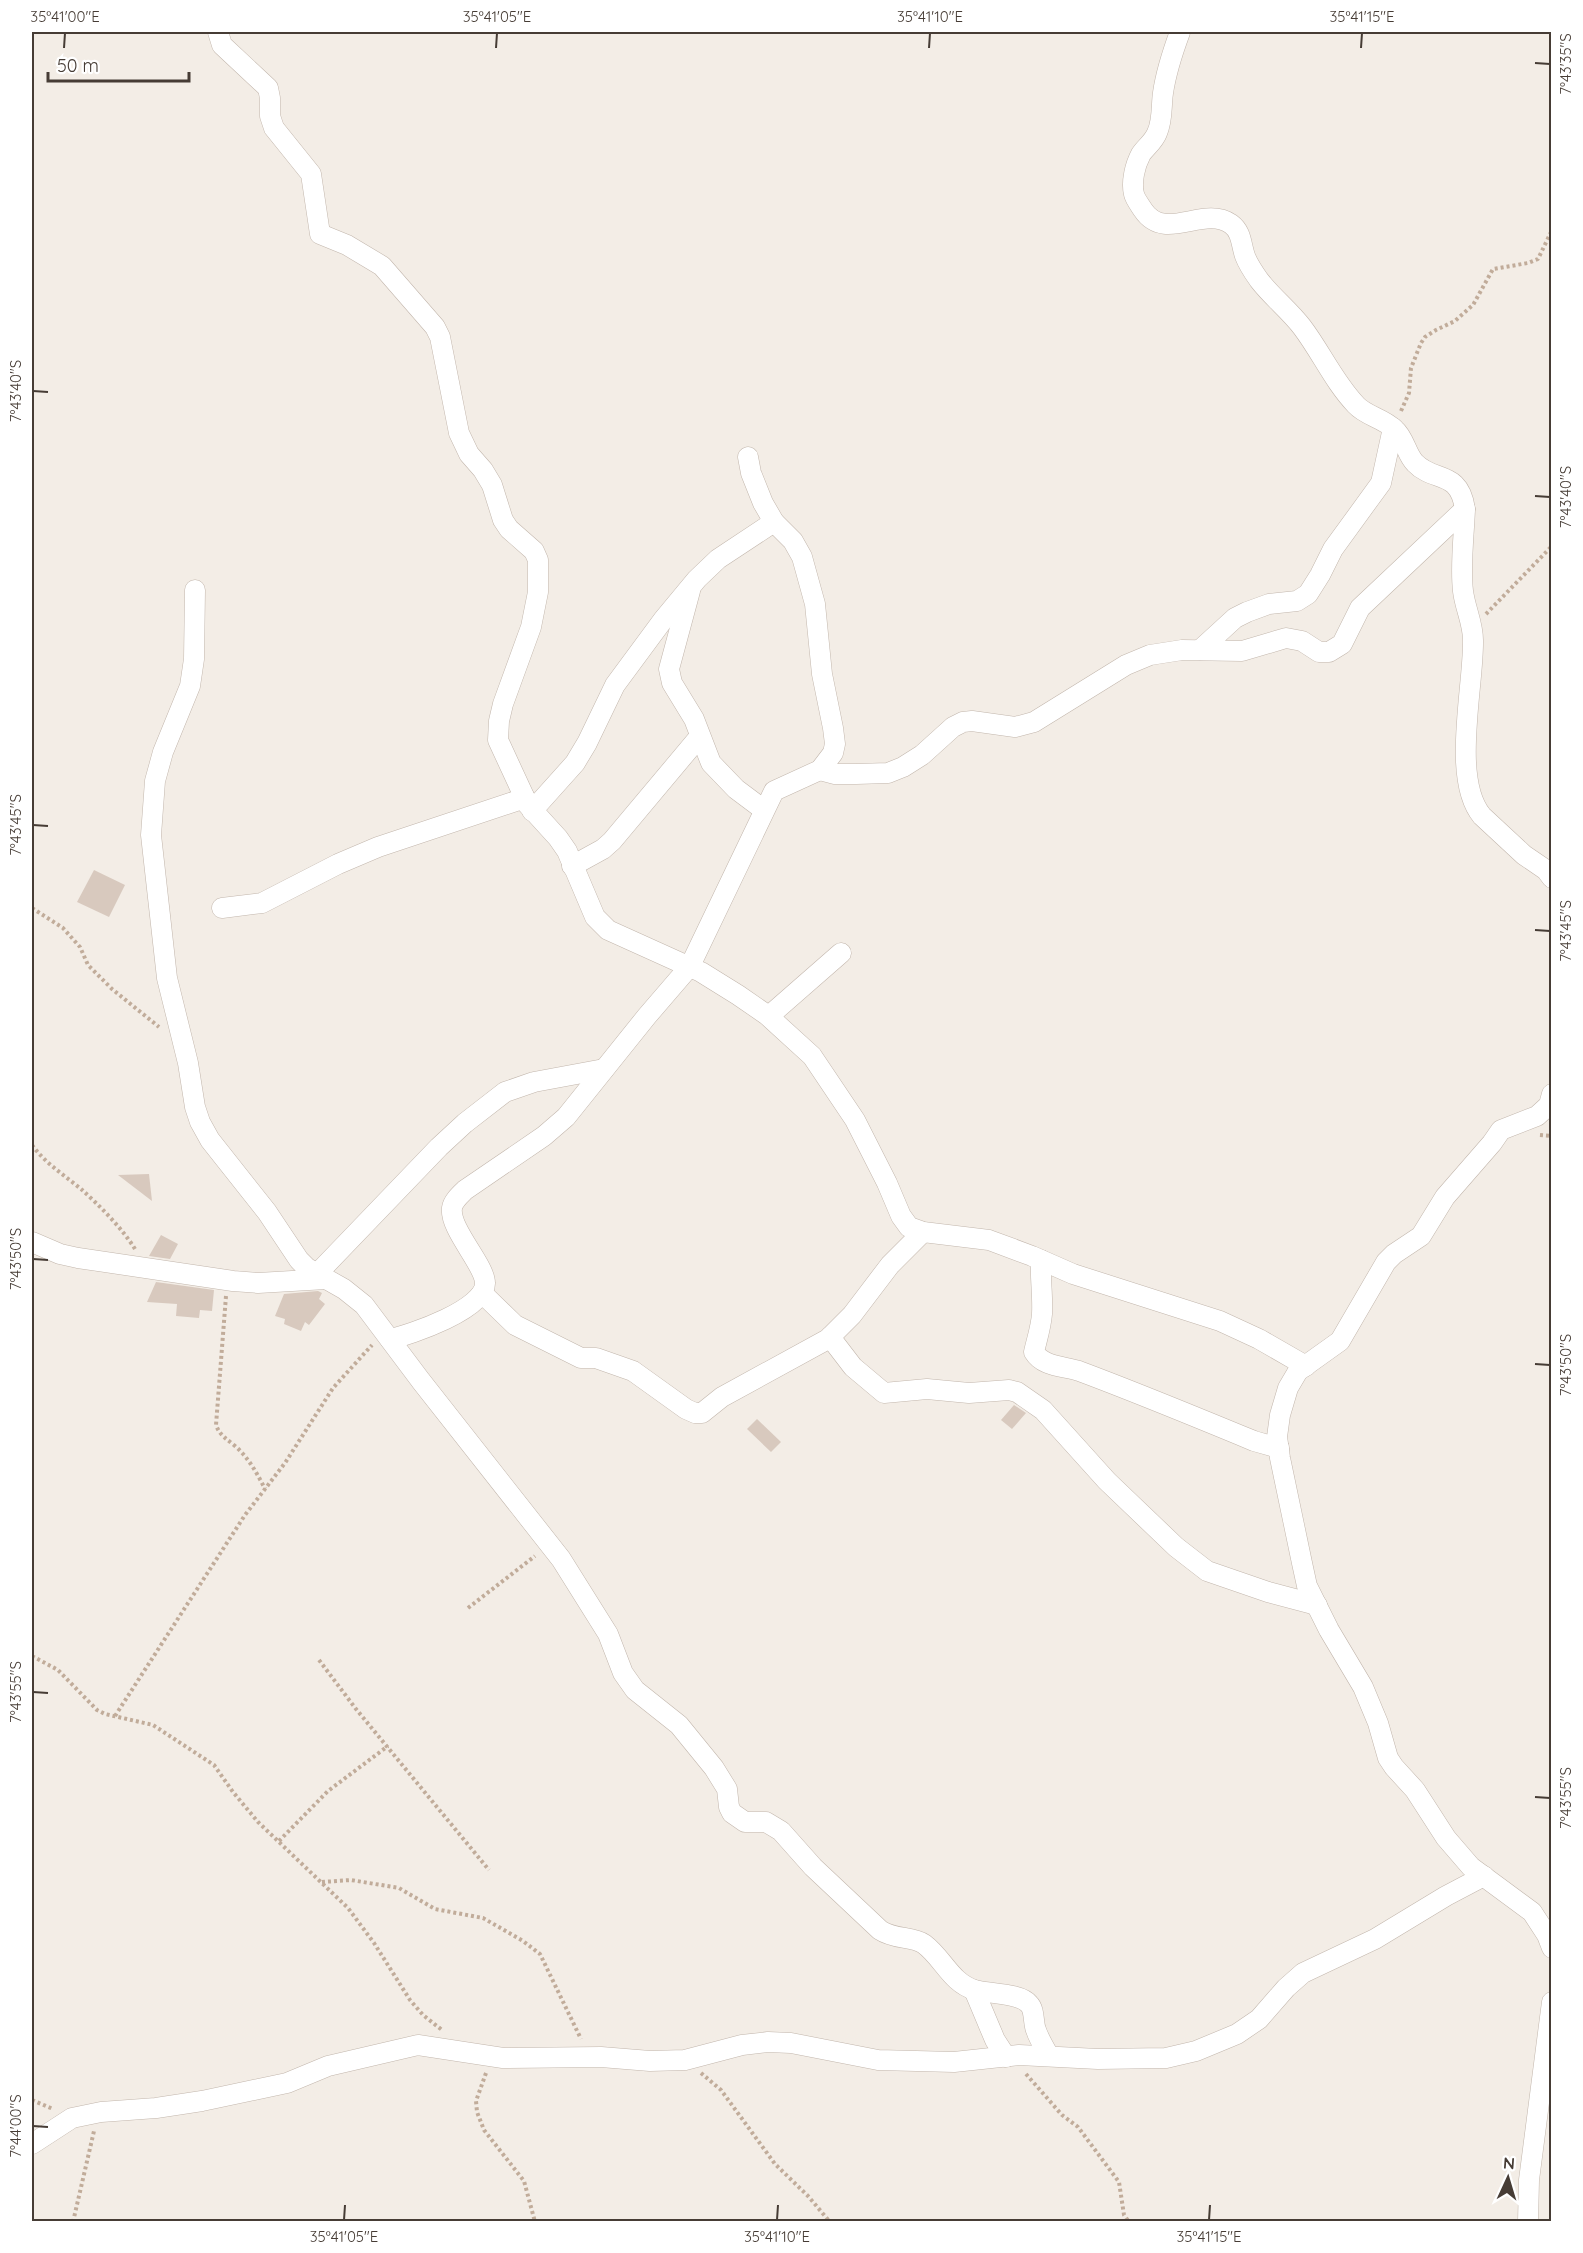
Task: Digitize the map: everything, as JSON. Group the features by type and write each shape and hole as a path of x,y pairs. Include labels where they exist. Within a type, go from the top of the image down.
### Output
{"street":[{"path":"218,32 222,45 268,88 270,116 274,128 311,174 320,234 347,245 382,266 435,327 440,337 459,433 469,454 483,470 492,486 503,520 509,530 534,552 538,560 538,592 531,627 503,704 498,740 529,804 567,851 595,917 608,930 690,966 738,995 769,1016 812,1056 855,1120 901,1216 909,1227 923,1232 989,1240 1073,1274 1220,1321 1259,1339 1306,1366"},
{"path":"1180,32 1163,92 1160,126 1156,136 1140,156 1134,174 1134,195 1145,212 1161,224 1206,218 1222,220 1236,230 1244,246 1245,255 1260,281 1300,325 1340,387 1358,407 1393,428 1401,436 1416,465 1453,482 1459,489 1466,509 1463,589 1473,627 1466,727 1471,794 1482,816 1524,855 1546,870 1551,878"},
{"path":"1200,650 1235,618 1246,612 1269,604 1297,602 1308,594 1334,549 1381,483 1393,428"},
{"path":"387,1336 414,1334 454,1316 482,1293 486,1286 483,1273 466,1246 452,1215 455,1200 465,1190 544,1136 567,1117 690,966 774,791 820,770 833,753 835,744 822,674 815,604 802,557 798,547 774,522 755,484 748,457"},
{"path":"820,770 835,774 888,773 903,768 922,755 953,727 963,722 972,721 1015,727 1034,722 1126,665 1150,656 1182,650 1242,651 1286,638 1302,641 1319,652 1329,652 1342,644 1360,608 1466,509"},
{"path":"222,908 262,903 338,864 378,847 529,804 575,763 615,686 692,586 718,559 774,522"},
{"path":"692,586 669,669 672,683 694,719 711,763 736,789 764,810"},
{"path":"195,590 194,659 189,686 163,752 155,781 151,835 167,978 188,1063 195,1107 210,1140 273,1220 299,1260 364,1305 561,1558 608,1634 623,1673 635,1690 679,1725 714,1768 727,1789 732,1813 742,1821 766,1822 781,1832 813,1867 880,1930 890,1936 923,1944 953,1977 974,1990 1005,1995 1028,2002 1036,2030 1049,2056"},
{"path":"572,866 603,849 612,841 700,736"},
{"path":"769,1016 841,953"},
{"path":"32,1242 60,1254 78,1258 227,1280 258,1283 322,1276 440,1147 465,1123 505,1092 534,1082 604,1069"},
{"path":"1551,1094 1549,1105 1537,1116 1501,1130 1445,1197 1421,1236 1386,1262 1340,1341 1298,1371 1288,1388 1280,1415 1277,1437 1282,1476 1307,1586 1329,1630 1364,1687 1388,1758 1420,1797 1446,1838 1471,1867 1532,1912 1547,1935 1551,1948"},
{"path":"482,1293 514,1325 581,1358 596,1358 633,1371 686,1409 702,1413 722,1397 830,1337 852,1315 890,1265 923,1232"},
{"path":"1041,1260 1042,1317 1034,1350 1037,1357 1049,1364 1079,1371 1254,1441 1279,1448"},
{"path":"830,1337 853,1366 884,1393 927,1389 969,1394 1009,1390 1017,1392 1043,1410 1107,1481 1176,1547 1207,1571 1258,1589 1317,1605"},
{"path":"32,2144 72,2118 202,2101 287,2083 328,2066 418,2045 504,2058 601,2057 650,2061 685,2060 742,2045 768,2042 791,2043 878,2060 954,2062 1049,2056 1098,2059 1166,2058 1196,2051 1237,2034 1259,2019 1286,1988 1303,1973 1376,1939 1446,1896 1484,1876"},
{"path":"974,1990 995,2040 1006,2057"},
{"path":"1528,2222 1529,2180 1551,2002"}],"path":[{"path":"1393,428 1409,393 1411,368 1425,337 1455,321 1473,305 1493,269 1538,259 1551,230"},
{"path":"1473,627 1551,546"},
{"path":"32,908 63,928 80,947 88,965 112,989 164,1031"},
{"path":"32,1145 40,1156 115,1222 146,1267"},
{"path":"227,1280 216,1425 224,1438 235,1445 247,1459 266,1488"},
{"path":"115,1716 245,1515 285,1463 333,1388 387,1336"},
{"path":"468,1608 550,1544"},
{"path":"32,1656 58,1670 97,1710 153,1725 214,1765 258,1822 348,1908 417,2007 446,2033"},
{"path":"319,1660 356,1709 489,1870"},
{"path":"279,1841 328,1791 388,1746"},
{"path":"322,1882 351,1880 399,1888 435,1909 483,1918 523,1941 540,1954 579,2036 586,2046 601,2057"},
{"path":"493,2056 476,2100 477,2112 484,2130 524,2181 535,2222"},
{"path":"1006,2057 1032,2079 1062,2115 1078,2127 1103,2159 1119,2182 1124,2215 1129,2222"},
{"path":"685,2060 721,2090 776,2164 830,2222"},
{"path":"73,2222 98,2113"}],"building":[{"path":"94,870 125,885 109,917 77,902"},
{"path":"149,1174 152,1201 118,1175"},
{"path":"161,1235 178,1244 170,1259 149,1256"},
{"path":"156,1282 214,1290 212,1311 200,1310 199,1318 176,1316 177,1304 147,1302"},
{"path":"318,1291 322,1293 319,1299 325,1304 309,1325 305,1322 301,1331 284,1324 285,1319 275,1316 284,1294"},
{"path":"1014,1405 1026,1413 1012,1429 1001,1420"},
{"path":"757,1419 781,1442 771,1452 747,1429"}]}
